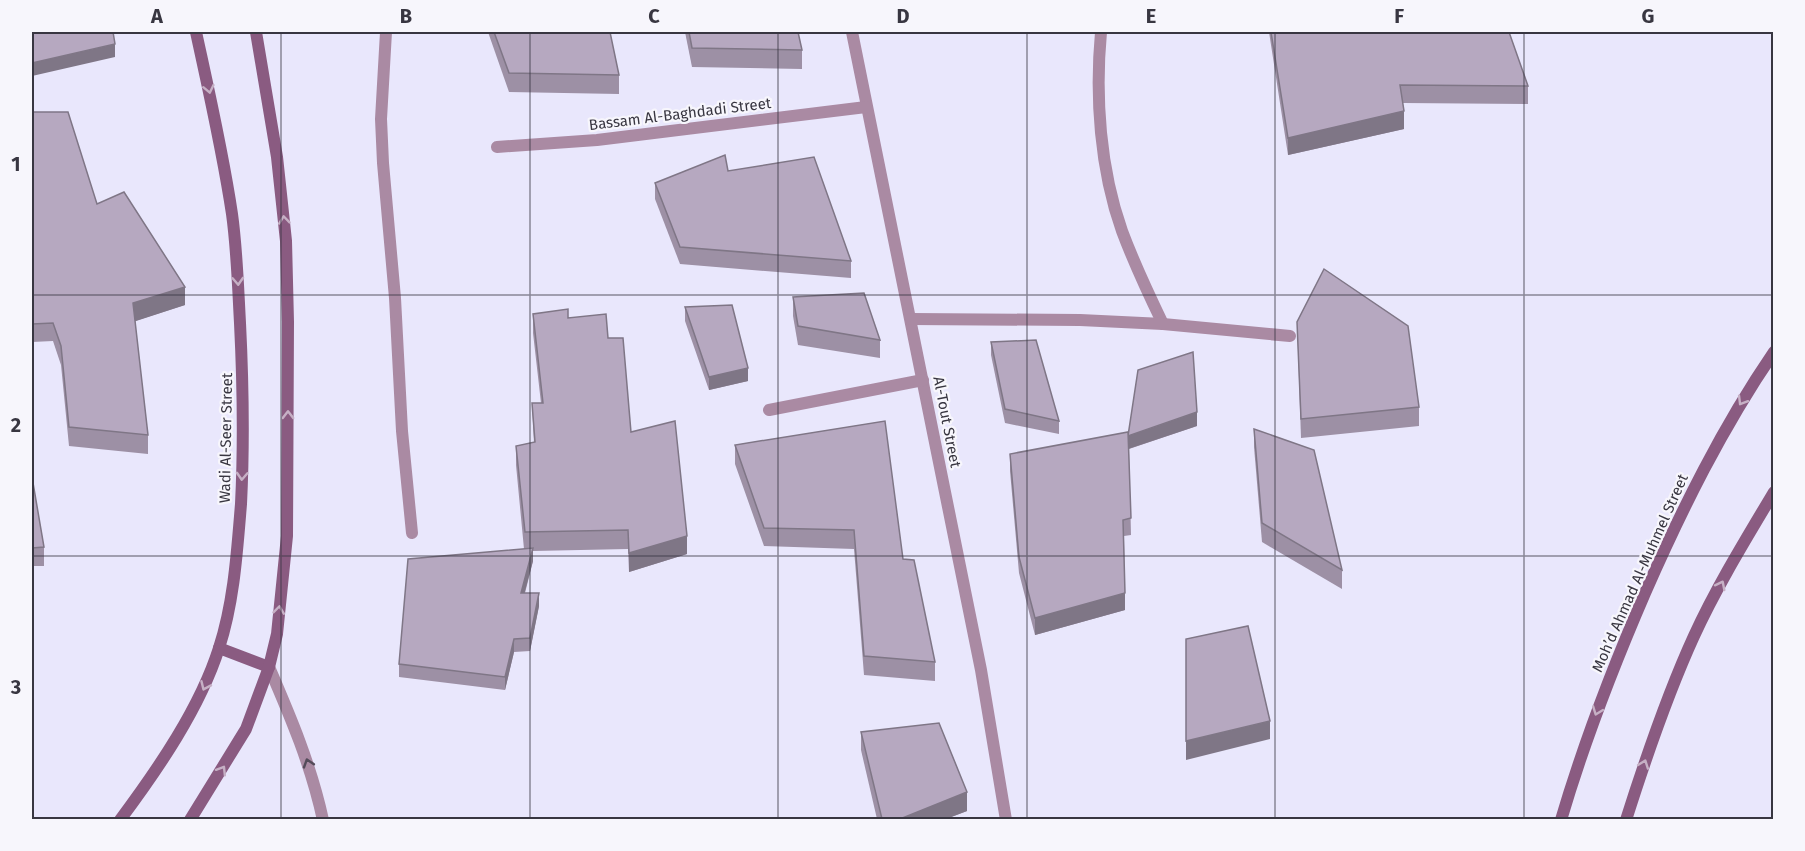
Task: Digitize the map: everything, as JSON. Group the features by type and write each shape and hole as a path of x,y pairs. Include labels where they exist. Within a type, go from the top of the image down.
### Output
{"main road":[{"name":"Wadi Al-Seer Street","path":"120,819 146,785 196,704 219,648 228,614 239,526 243,469 243,400 232,216 221,144 196,32"},
{"path":"190,819 246,729 269,667 277,634 287,536 286,241 277,157 256,32"},
{"name":"Moh’d Ahmad Al-Muhmel Street","path":"1561,819 1591,726 1617,656 1674,528 1726,427 1773,352"},
{"path":"1626,819 1666,704 1694,636 1729,568 1773,492"},
{"path":"219,648 269,667"}],"street":[{"path":"386,32 381,118 382,141 395,298 402,431 412,533"},
{"name":"Al-Tout Street","path":"852,32 981,670 1006,819"},
{"path":"1101,32 1100,115 1108,180 1122,230 1141,279 1163,324"},
{"name":"Bassam Al-Baghdadi Street","path":"497,147 597,140 866,107"},
{"path":"911,319 1080,320 1163,324 1290,336"},
{"path":"769,410 923,380"},
{"path":"269,667 301,741 315,784 322,819"}],"building":[{"path":"32,32 113,32 115,44 32,63"},
{"path":"494,32 610,32 619,75 509,73"},
{"path":"689,32 798,32 802,50 692,48"},
{"path":"1271,32 1509,32 1528,86 1400,85 1404,111 1288,138"},
{"path":"32,112 68,112 97,204 124,192 185,287 133,303 148,435 69,427 61,346 53,323 32,324"},
{"path":"725,155 728,171 814,157 851,261 680,247 655,183"},
{"path":"1324,269 1408,326 1419,407 1301,419 1297,322"},
{"path":"864,293 880,340 798,326 793,297"},
{"path":"732,305 748,368 709,377 685,307"},
{"path":"568,309 568,318 606,314 608,338 623,338 631,432 675,421 687,536 629,553 628,530 525,532 516,446 535,442 532,403 543,403 533,314"},
{"path":"1036,340 1059,421 1005,409 991,342"},
{"path":"1193,352 1197,412 1128,436 1138,370"},
{"path":"885,421 903,559 914,560 935,662 864,656 854,530 764,528 735,445"},
{"path":"1254,429 1314,450 1342,570 1262,523"},
{"path":"1128,432 1131,518 1123,520 1125,593 1035,618 1019,557 1010,454"},
{"path":"32,477 44,547 32,548"},
{"path":"533,548 521,593 539,593 530,638 514,639 505,677 399,664 408,559"},
{"path":"1248,626 1270,721 1186,741 1186,639"},
{"path":"939,723 967,792 900,819 882,819 861,732"}]}
